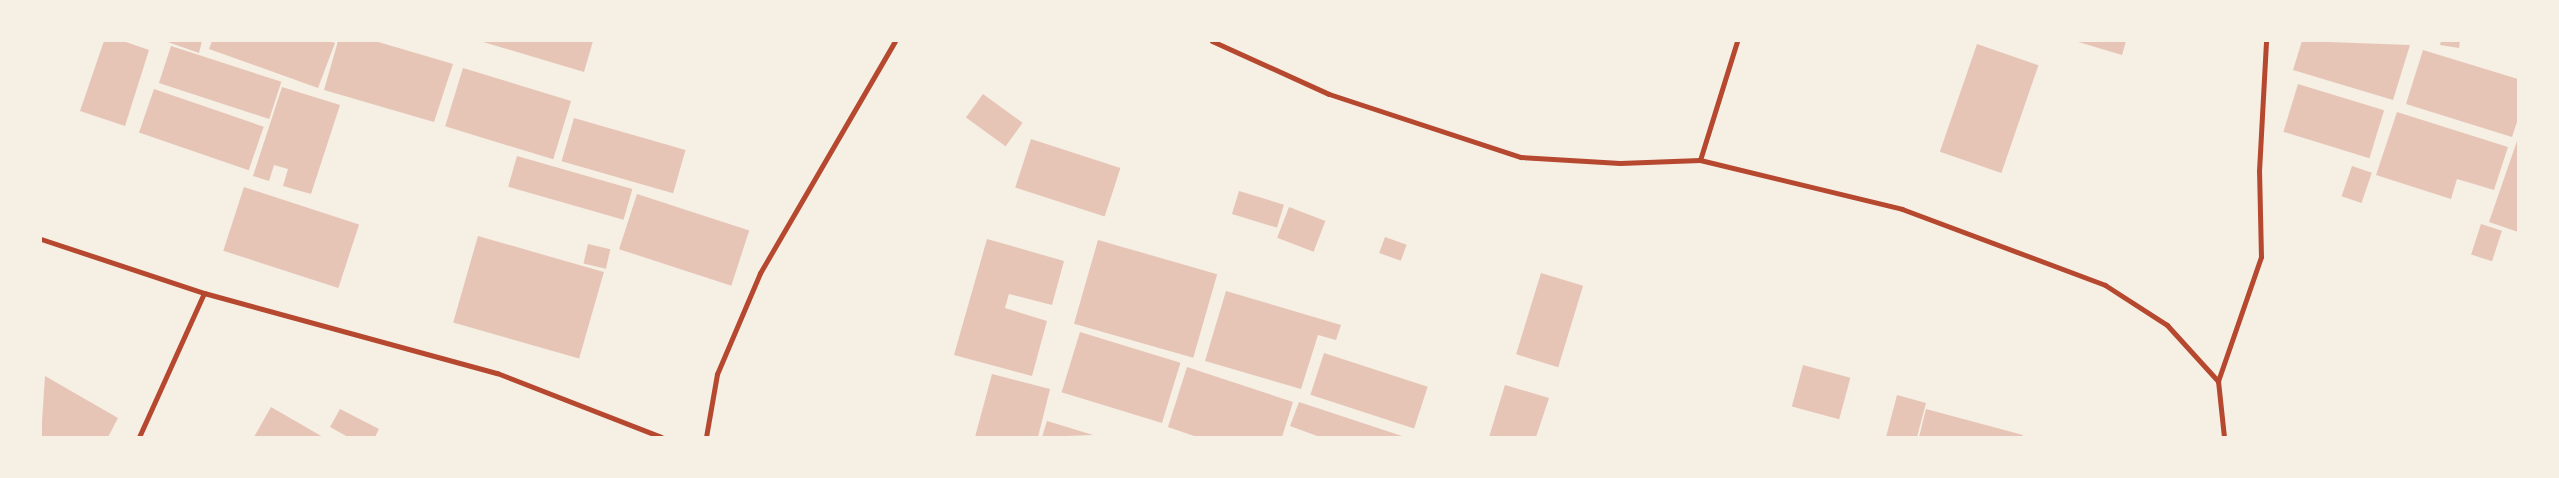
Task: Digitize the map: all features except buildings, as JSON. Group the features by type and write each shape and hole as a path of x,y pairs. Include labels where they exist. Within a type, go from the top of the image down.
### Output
{"street":[{"path":"706,437 717,374 760,273 895,41"},
{"path":"1212,41 1329,94 1521,157 1620,163 1700,160 1902,209 2105,285 2166,325 2218,381"},
{"path":"1700,160 1737,41"},
{"path":"2224,437 2218,381 2261,257 2259,171 2266,41"},
{"path":"41,239 204,293 497,373 661,437"},
{"path":"139,437 204,293"}]}
